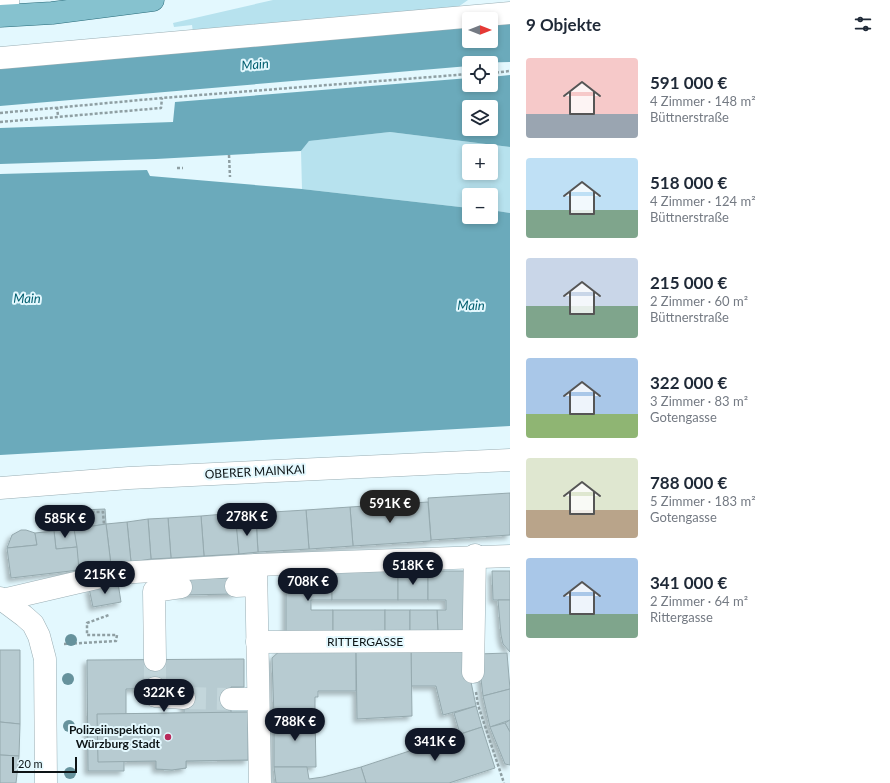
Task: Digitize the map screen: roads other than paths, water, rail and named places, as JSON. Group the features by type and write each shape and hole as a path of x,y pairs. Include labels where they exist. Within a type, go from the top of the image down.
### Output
{"main road":[{"path":"6,10 52,13 153,0"}],"street":[{"path":"0,58 510,13"},
{"name":"OBERER MAINKAI","path":"0,488 129,478 510,460"},
{"path":"473,672 476,556"},
{"path":"1,599 118,573 249,579 476,556 510,556"},
{"path":"249,579 257,642 260,783"},
{"path":"155,660 154,591 181,587"},
{"path":"1,599 33,624 42,646 45,659 46,783"},
{"name":"RITTERGASSE","path":"257,642 473,642"},
{"path":"155,688 155,696 184,698"},
{"path":"231,699 258,699"}],"water":[{"name":"Main","path":"510,23 510,62 498,62 498,56 462,56 462,67 0,106 0,66 462,27 462,48 498,48 498,24"},
{"path":"510,75 510,147 498,146 498,144 486,144 390,132 309,141 301,151 156,159 0,164 0,128 173,122 175,102 462,79 462,92 498,92 498,76"},
{"name":"Main","path":"147,170 150,176 302,189 462,207 462,224 498,224 498,211 510,213 510,426 0,455 0,174"}],"tunnel":[{"path":"155,660 155,688"},
{"path":"184,698 231,699"}],"place":[{"name":"Polizeiinspektion Würzburg Stadt","path":"168,737"}]}
